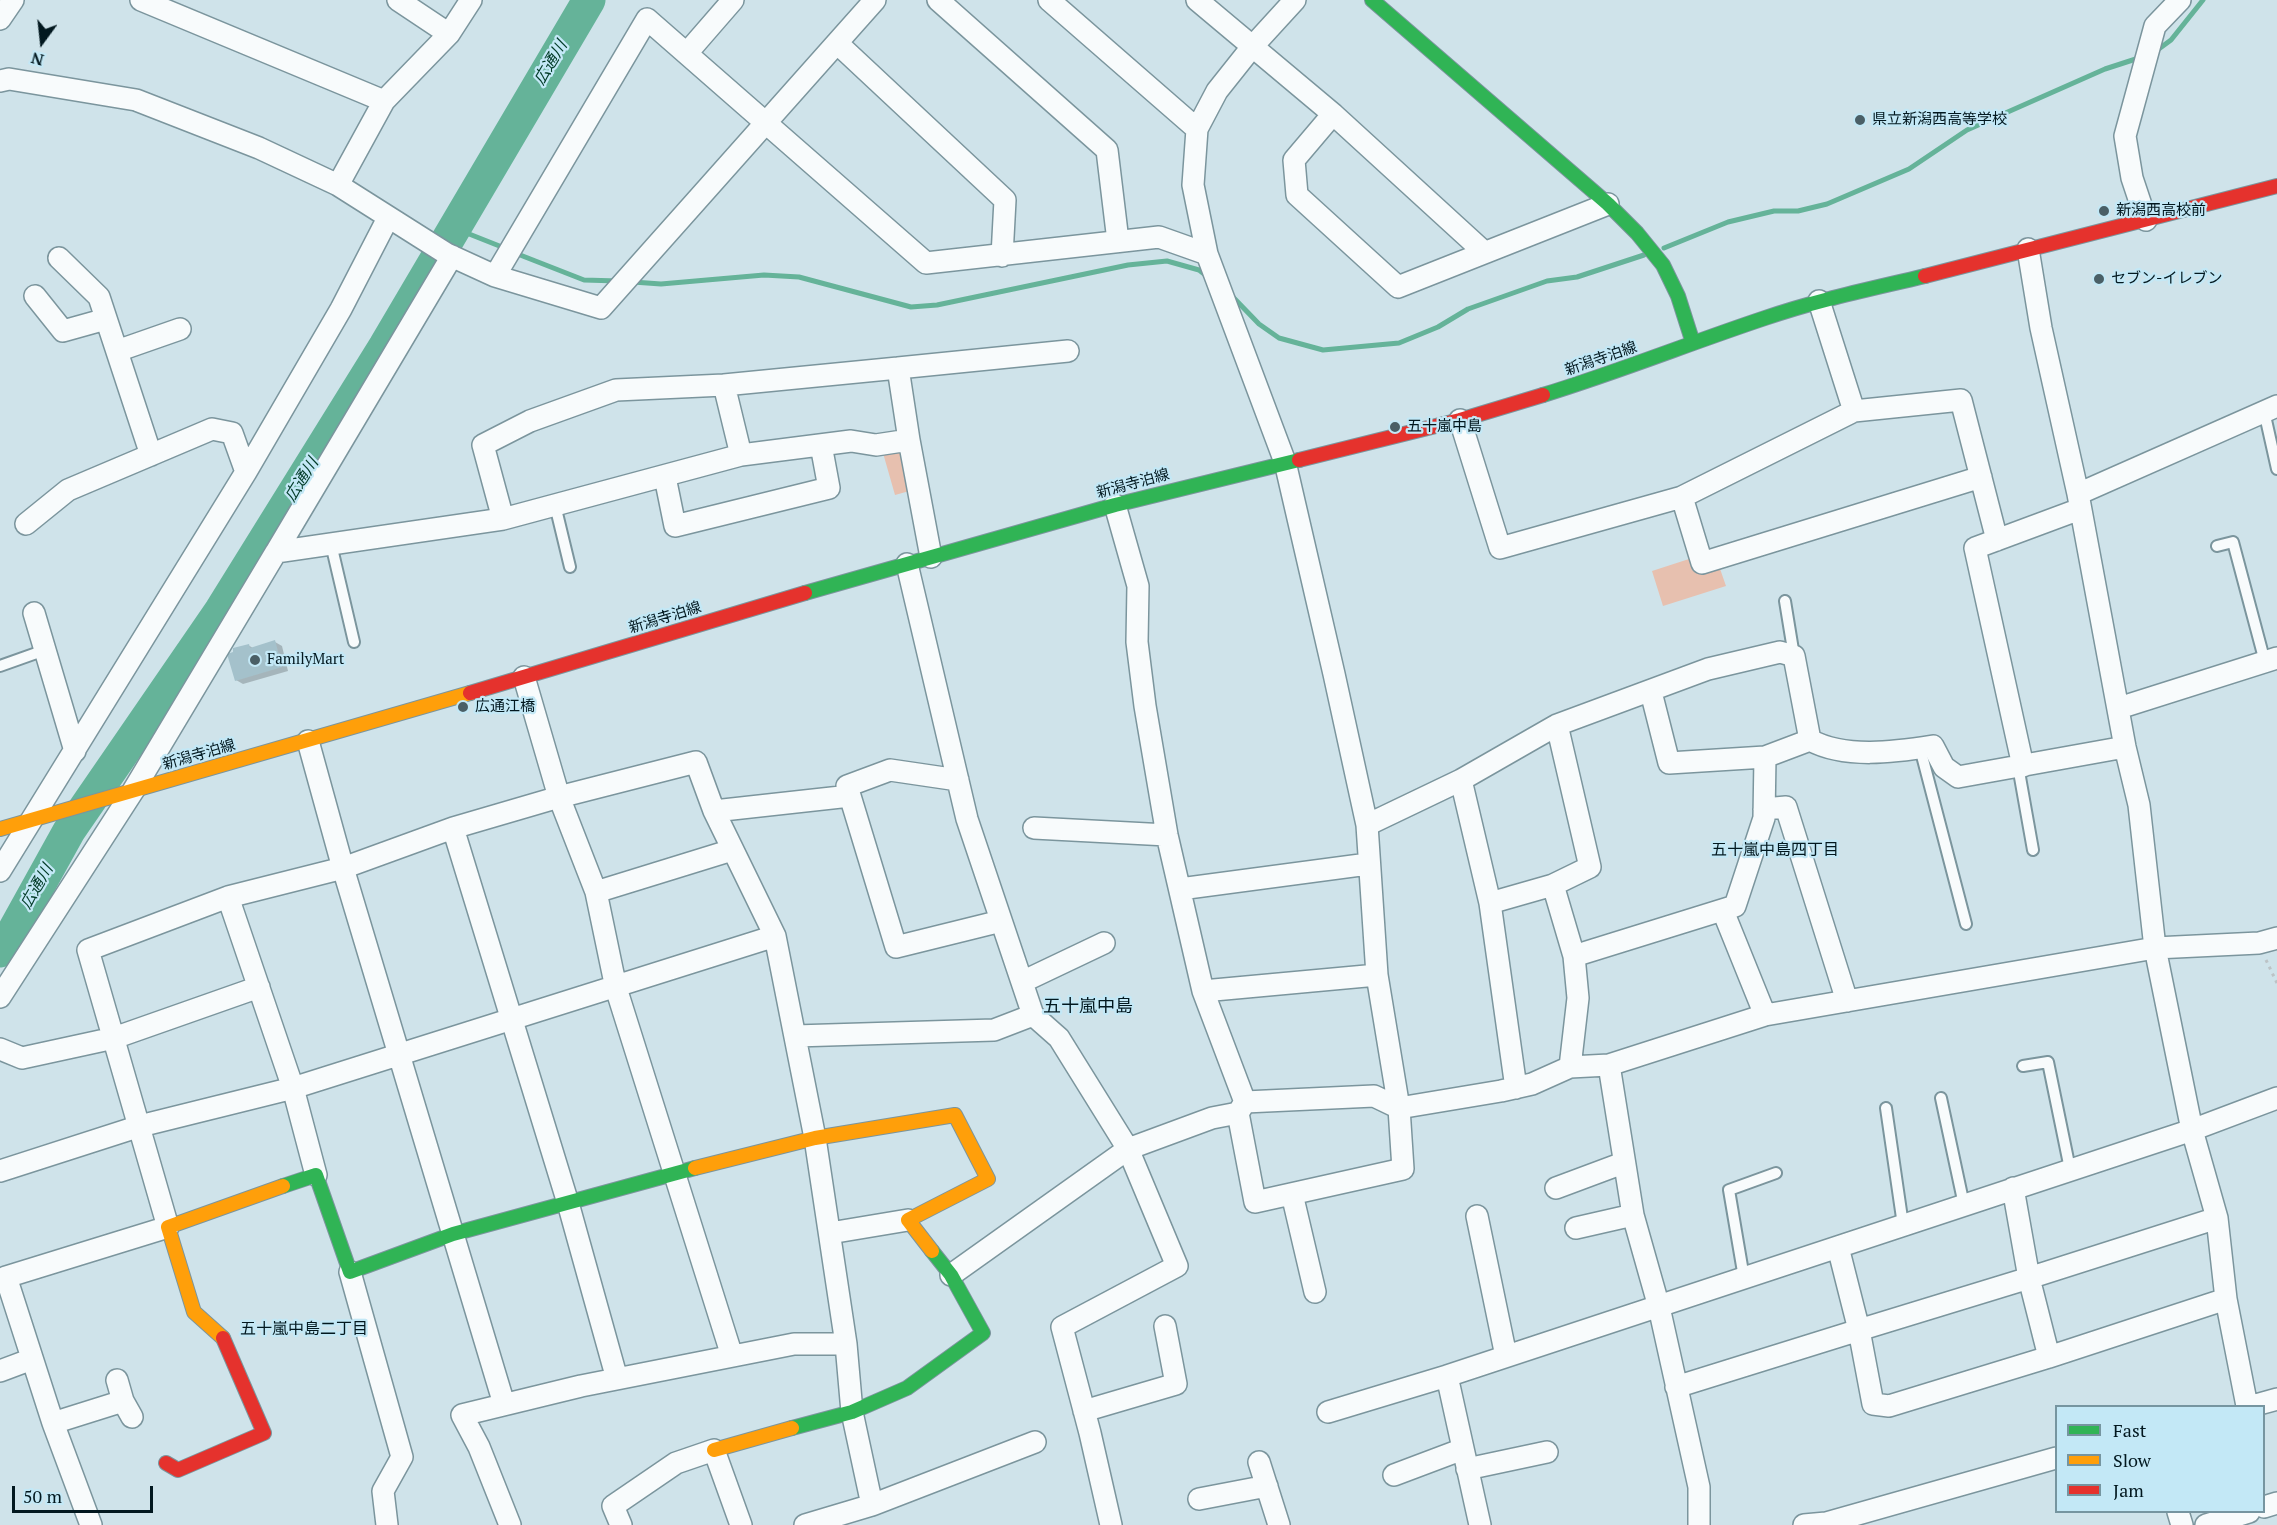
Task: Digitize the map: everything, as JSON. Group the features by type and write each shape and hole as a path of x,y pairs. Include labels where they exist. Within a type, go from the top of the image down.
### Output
{"main road":[{"path":"1372,0 1608,204 1636,231 1660,262 1675,288 1693,344"},
{"name":"新潟寺泊線","path":"0,829 1115,505 1460,420 1616,373 1819,301 2277,186"},
{"path":"166,1463 178,1470 264,1433 226,1341 194,1312 168,1227 316,1175 351,1272 453,1234 675,1174 816,1138 955,1115 988,1179 908,1220 951,1275 983,1333 907,1388 852,1412 714,1450"}],"street":[{"path":"0,18 13,0"},
{"path":"141,0 384,102"},
{"path":"398,0 449,34"},
{"path":"338,185 384,102 449,34 471,0"},
{"path":"687,53 733,0"},
{"path":"0,81 9,79 136,100 259,148 338,185 449,255 495,276 601,308 875,0"},
{"path":"938,0 1107,150 1119,241"},
{"path":"1049,0 1197,129"},
{"path":"1197,0 1333,114 1484,252"},
{"path":"1115,505 1138,586 1136,612 1138,652 1167,835 1203,992 1242,1107 1255,1202 1403,1169 1399,1108 1377,975 1366,825 1285,462 1206,254 1193,185 1197,129 1217,91 1252,47 1295,0"},
{"path":"2146,220 2132,178 2126,136 2155,26 2180,0"},
{"path":"495,276 647,19 926,263 1159,237 1206,254"},
{"path":"837,43 1005,200 1002,256"},
{"path":"1333,114 1294,160 1297,195 1398,286 1608,204"},
{"path":"0,872 39,818 75,751 246,472 392,220"},
{"path":"2028,249 2041,328 2079,501 2139,805 2155,948 2192,1130 2217,1218 2226,1299 2250,1405"},
{"path":"0,997 276,552 449,255"},
{"path":"59,258 99,297 151,455"},
{"path":"35,296 63,331 106,319"},
{"path":"1819,301 1854,411"},
{"path":"117,351 180,329"},
{"path":"503,519 483,445 530,421 616,390 724,385 1068,351"},
{"path":"898,368 931,557"},
{"path":"724,385 741,455"},
{"path":"1460,420 1500,548 1682,497 1854,411 1961,400 1997,540"},
{"path":"2020,766 1975,548 1997,540 2270,408"},
{"path":"26,524 68,490 212,429 232,433 246,472"},
{"path":"276,552 503,519 741,455 851,441 876,445 909,440"},
{"path":"665,477 675,526 829,488 821,445"},
{"path":"1682,497 1702,563 1981,477"},
{"path":"907,564 967,819 1033,1015 1059,1038 1128,1149 1177,1266 1062,1327 1111,1525"},
{"path":"34,613 75,751"},
{"path":"1366,825 1461,780 1557,724 1719,667 1780,652 1794,656 1810,740 1822,747 1852,751 1933,746 1944,767 1958,777 2126,747"},
{"path":"2119,708 2271,660"},
{"path":"524,677 559,797 596,892 616,988 732,1356"},
{"path":"1651,692 1669,763 1765,757 1810,740"},
{"path":"1490,903 1553,885 1590,867 1557,724"},
{"path":"308,741 343,868 504,1404"},
{"path":"1574,956 1735,906 1764,818 1765,757"},
{"path":"91,1525 53,1424 2,1271 168,1227 88,950 228,897 343,868 453,828 559,797 696,762 714,811 775,936 816,1138 846,1344 852,1412 872,1505"},
{"path":"958,780 890,770 847,786 896,947 1001,921"},
{"path":"1461,780 1490,903 1516,1088"},
{"path":"714,811 850,796"},
{"path":"1764,809 1786,807 1847,1001"},
{"path":"453,828 568,1203 617,1379"},
{"path":"1034,828 1167,835"},
{"path":"596,892 732,850"},
{"path":"1180,889 1368,864"},
{"path":"1553,885 1574,956 1578,998 1570,1067"},
{"path":"228,897 293,1088 316,1175"},
{"path":"1723,911 1765,1014"},
{"path":"0,1171 140,1126 293,1088 775,936"},
{"path":"951,1275 1128,1149 1242,1107 1374,1096 1399,1108 1516,1088 1570,1067 1609,1065 1765,1014 2155,948 2268,941"},
{"path":"1022,982 1104,943"},
{"path":"1203,992 1377,975"},
{"path":"0,1049 22,1058 114,1038 259,987"},
{"path":"795,1036 994,1030 1033,1015"},
{"path":"1609,1065 1633,1215 1659,1307 1699,1487 1699,1525"},
{"path":"1328,1412 1659,1307 2192,1130 2277,1098"},
{"path":"1556,1188 1623,1162"},
{"path":"2013,1188 2029,1278 2049,1357"},
{"path":"1292,1194 1315,1292"},
{"path":"1576,1228 1633,1215"},
{"path":"1477,1216 1506,1356"},
{"path":"1676,1387 2217,1218"},
{"path":"830,1233 908,1220"},
{"path":"1838,1247 1859,1330 1873,1404 1889,1406 2226,1299"},
{"path":"351,1272 402,1457 383,1491 387,1525"},
{"path":"1084,1411 1176,1384 1165,1326"},
{"path":"509,1525 479,1447 462,1415 617,1379 794,1344 846,1344"},
{"path":"0,1371 32,1359"},
{"path":"1447,1376 1480,1525"},
{"path":"53,1424 124,1399"},
{"path":"2257,1405 2277,1399"},
{"path":"805,1525 872,1505 1035,1442"},
{"path":"621,1525 613,1506 676,1463 714,1450 741,1525"},
{"path":"1394,1475 1465,1459 1547,1452"},
{"path":"1804,1525 1827,1524 2055,1458"},
{"path":"1259,1462 1279,1525"},
{"path":"1199,1499 1267,1486"},
{"path":"2206,1525 2246,1513"}],"lane":[{"path":"2270,408 2277,469"},
{"path":"555,505 570,567"},
{"path":"2217,546 2233,542 2271,660"},
{"path":"331,544 354,642"},
{"path":"1785,601 1794,656"},
{"path":"0,666 45,650"},
{"path":"1920,748 1966,924"},
{"path":"2020,766 2033,850"},
{"path":"2023,1066 2048,1062 2070,1169"},
{"path":"1941,1098 1964,1204"},
{"path":"1886,1108 1903,1225"},
{"path":"1744,1278 1729,1190 1776,1173"}],"path":[{"path":"2268,941 2277,983"}],"shaded area":[{"path":"902,452 913,490 895,495 883,453"},
{"path":"1689,559 1693,571 1718,563 1726,586 1663,606 1652,571"}],"building":[{"name":"FamilyMart","path":"275,640 282,667 235,681 227,654 233,652 233,648 249,644 250,648"}],"waterway":[{"name":"広通川","path":"0,951 12,934 69,831 221,610 385,346 589,0"},
{"path":"2156,51 2171,40 2203,0"},
{"path":"1664,248 1728,222 1774,211 1798,211 1827,204 1909,169 1967,130 2105,69 2142,57"},
{"path":"454,228 507,249"},
{"path":"515,253 584,280 618,281"},
{"path":"1230,294 1259,324 1279,338 1323,350 1399,343 1438,327 1468,309 1547,281 1577,277 1644,255"},
{"path":"633,282 661,284 764,275 799,277 911,307 937,305 1128,265 1167,261 1199,270 1208,277"}],"traffic: fast":[{"path":"1372,0 1608,204 1637,233 1663,265 1678,296 1693,343"},
{"path":"1543,395 1785,312 1925,276"},
{"path":"805,593 1115,505 1299,460"},
{"path":"283,1186 316,1175 350,1272 453,1234 695,1168"},
{"path":"792,1428 852,1412 907,1388 983,1333 951,1275 932,1251"}],"traffic: slow":[{"path":"0,829 470,693"},
{"path":"695,1168 815,1138 955,1115 988,1179 908,1220 932,1251"},
{"path":"223,1338 194,1312 168,1227 283,1186"},
{"path":"714,1450 792,1428"}],"traffic: jam":[{"path":"1925,276 2277,186"},
{"path":"1299,460 1460,420 1543,395"},
{"path":"470,693 805,593"},
{"path":"166,1463 178,1470 264,1433 223,1338"}],"place":[{"name":"県立新潟西高等学校","path":"1860,120"},
{"name":"新潟西高校前","path":"2104,211"},
{"name":"セブン-イレブン","path":"2099,279"},
{"name":"五十嵐中島","path":"1395,427"},
{"name":"FamilyMart","path":"255,660"},
{"name":"広通江橋","path":"463,707"}],"district":[{"name":"五十嵐中島四丁目","path":"1775,850"},
{"name":"五十嵐中島","path":"1088,1007"},
{"name":"五十嵐中島二丁目","path":"304,1329"}]}
